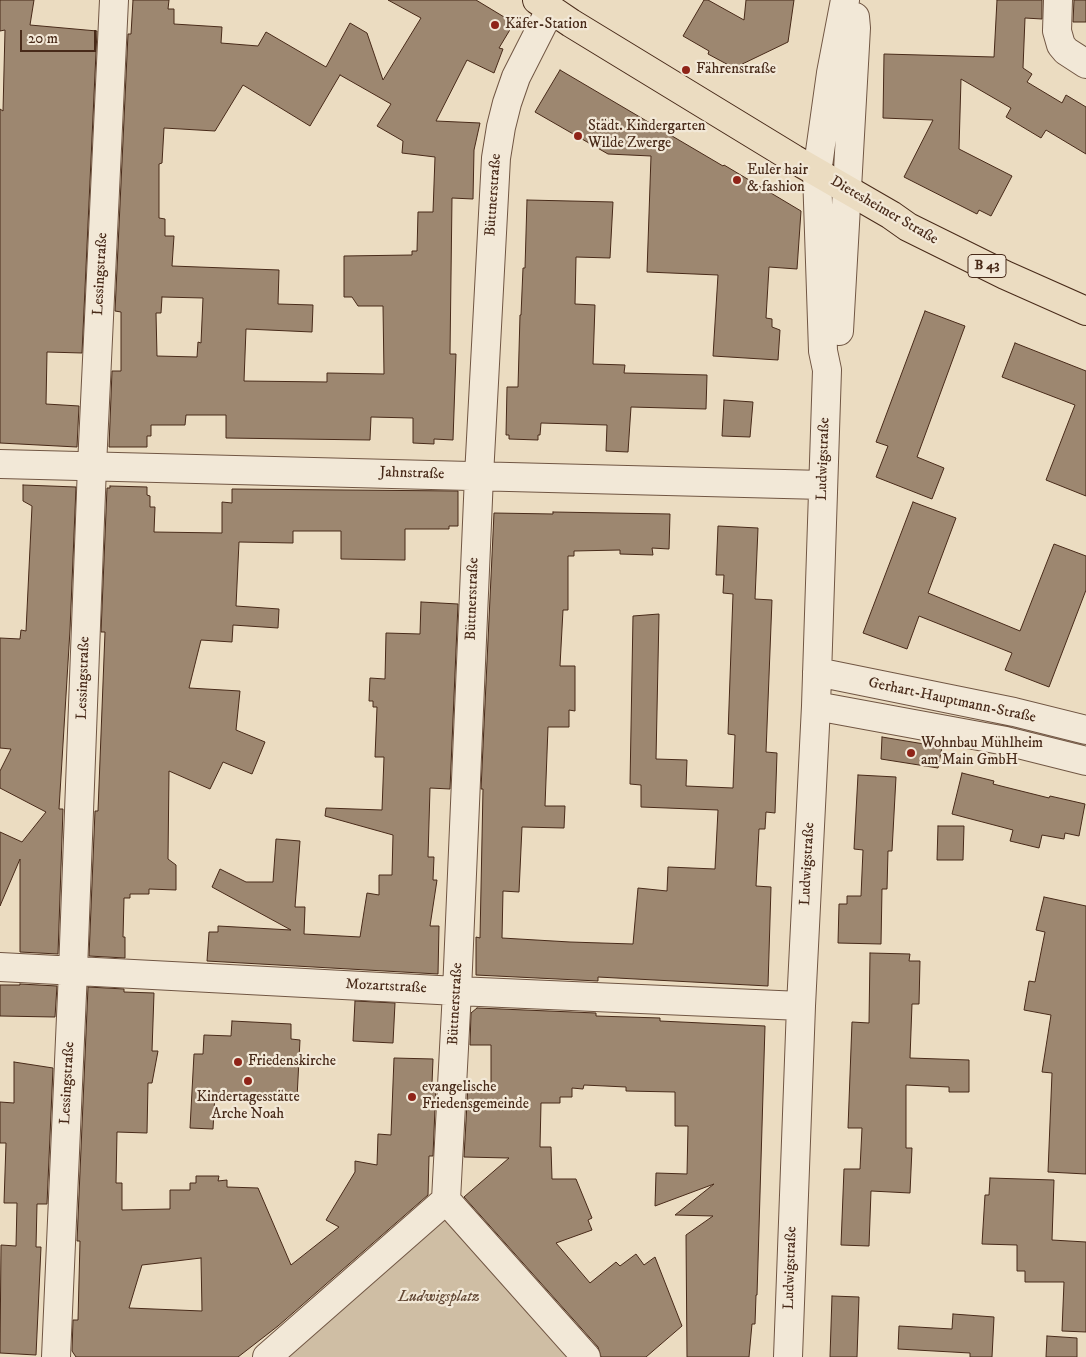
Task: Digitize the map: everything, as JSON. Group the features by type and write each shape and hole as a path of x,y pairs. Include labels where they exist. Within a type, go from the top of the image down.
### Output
{"main road":[{"name":"Dietesheimer Straße","path":"544,5 908,227 1005,275 1086,310"}],"street":[{"name":"Lessingstraße","path":"56,1357 92,466 114,0"},
{"path":"817,173 831,73 845,0"},
{"name":"Ludwigstraße","path":"827,370 837,351 856,28 854,0"},
{"path":"1058,0 1058,39 1066,51 1086,64"},
{"name":"Büttnerstraße","path":"446,1200 479,476 496,158 502,119 544,5"},
{"name":"Ludwigstraße","path":"788,1357 801,1006 816,706 827,370 823,350 817,173"},
{"name":"Jahnstraße","path":"0,464 823,484"},
{"name":"Gerhart-Hauptmann-Straße","path":"817,672 1014,712 1086,730"},
{"name":"Gerhart-Hauptmann-Straße","path":"816,706 1006,741 1086,761"},
{"name":"Mozartstraße","path":"0,967 457,991 801,1006"},
{"path":"267,1357 446,1200 586,1357"}],"green space":[{"name":"Ludwigsplatz","path":"445,1213 574,1357 285,1357"}],"building":[{"path":"0,0 34,0 30,25 97,31 82,353 47,352 46,404 79,406 77,447 0,443 0,109 3,111 5,30 0,31"},
{"path":"133,0 169,0 168,9 174,9 174,24 222,27 221,43 258,46 266,32 326,67 350,23 367,33 383,80 421,18 388,0 476,0 514,23 499,48 503,49 494,73 467,60 436,121 480,123 474,150 473,199 452,198 450,354 456,354 453,440 434,439 434,444 413,443 413,418 371,417 370,440 226,438 226,415 186,415 185,425 151,425 151,436 147,436 147,447 109,447 112,371 121,371 121,312 115,311 128,34 131,34","holes":["340,75 391,104 377,126 403,141 402,153 435,157 433,212 418,212 417,251 412,251 412,255 344,256 344,297 352,297 358,306 383,306 384,374 327,373 327,382 244,381 246,329 312,332 313,305 278,304 279,270 172,266 174,236 165,236 165,219 159,218 159,164 162,163 164,128 215,131 243,85 310,126","162,297 203,298 201,343 198,342 197,357 157,356 156,313 161,313"]},
{"path":"704,0 708,0 744,20 746,0 794,0 788,42 734,68 708,54 709,51 683,36"},
{"path":"997,0 1042,0 1042,19 1025,18 1023,68 1032,74 1027,82 1062,103 1066,95 1086,107 1086,154 1046,130 1041,138 1006,117 1011,108 961,79 959,149 1012,176 991,216 979,210 977,214 904,177 933,120 883,118 884,54 994,57"},
{"path":"1074,0 1086,0 1086,22 1073,22"},
{"path":"560,70 801,211 797,269 769,267 766,318 772,319 772,327 780,330 778,360 713,356 718,275 647,272 651,156 608,154 535,112"},
{"path":"527,200 613,202 610,258 576,257 575,304 595,305 593,364 625,365 624,373 707,375 706,409 631,407 628,452 606,451 607,425 541,423 538,440 509,439 509,435 506,435 507,387 518,387"},
{"path":"925,311 965,326 917,457 944,468 932,499 876,477 888,446 876,442"},
{"path":"1015,343 1086,371 1086,496 1046,480 1075,405 1002,377"},
{"path":"724,400 753,402 750,437 722,436"},
{"path":"23,485 76,487 70,630 59,809 63,809 58,954 20,952 20,859 0,906 0,832 22,842 46,812 0,788 0,771 11,749 0,748 0,638 20,639 21,630 26,631 32,506 23,501"},
{"path":"110,486 147,487 147,495 150,496 150,507 155,507 154,532 222,533 222,502 232,503 232,489 458,491 458,526 449,526 449,529 405,529 405,560 341,559 341,531 293,531 293,543 239,542 236,606 279,609 278,628 233,625 232,642 201,640 189,688 240,691 236,730 265,742 252,774 223,762 210,789 169,771 168,859 176,865 176,890 149,889 149,894 130,894 130,898 124,898 123,937 125,937 125,958 89,956 95,811 98,811 105,632 101,632 107,488 110,488"},
{"path":"913,502 956,518 928,593 1020,631 1054,544 1086,556 1086,590 1049,687 1005,670 1012,653 919,616 907,649 863,633"},
{"path":"553,512 670,514 669,549 652,548 653,555 620,554 620,550 574,551 574,556 568,556 568,610 563,610 560,666 575,666 575,711 569,710 569,727 548,727 545,806 565,806 564,828 522,827 519,892 503,891 502,938 633,944 638,888 667,891 668,867 715,869 718,810 641,807 641,785 630,784 633,616 659,614 656,759 687,760 686,786 733,788 735,735 728,734 733,594 723,593 724,575 716,575 718,526 758,528 755,599 772,600 766,752 777,753 775,813 766,812 765,829 759,829 756,886 771,887 768,986 598,977 598,981 476,975 476,937 480,938 483,789 481,789 494,513 553,514"},
{"path":"421,602 458,604 450,789 430,788 428,857 434,857 433,880 437,880 430,926 439,926 438,974 207,961 209,932 218,932 218,926 291,930 212,887 220,869 246,882 273,882 276,839 300,841 295,907 305,907 304,934 360,937 367,893 379,895 379,875 392,875 393,835 325,816 326,808 382,810 384,757 375,757 377,707 373,707 373,701 369,701 370,678 385,679 386,633 420,634"},
{"name":"Wohnbau Mühlheim am Main GmbH","path":"882,737 942,747 938,768 881,759"},
{"path":"962,773 994,781 993,784 1049,798 1050,796 1085,804 1079,836 1065,833 1064,839 1042,835 1039,848 1010,841 1013,830 952,814"},
{"path":"858,775 896,777 892,851 888,851 887,889 882,889 881,944 838,943 839,904 847,904 847,896 861,896 863,850 854,849"},
{"path":"938,826 964,826 963,860 937,860"},
{"path":"1044,897 1086,906 1086,1174 1048,1172 1052,1073 1042,1072 1051,1015 1024,1010 1029,981 1035,982 1045,932 1036,930"},
{"path":"870,953 910,954 909,961 920,961 919,1004 912,1004 910,1058 969,1060 969,1092 949,1092 949,1087 906,1085 906,1148 912,1148 910,1193 871,1191 869,1246 841,1245 844,1169 860,1169 862,1128 848,1128 852,1022 869,1023"},
{"path":"0,985 57,986 55,1017 0,1016"},
{"path":"88,987 124,989 124,992 154,993 152,1051 158,1051 152,1083 148,1083 147,1133 117,1132 116,1183 122,1183 122,1210 170,1209 170,1190 190,1190 190,1183 196,1183 196,1176 219,1176 218,1181 227,1180 227,1187 258,1188 291,1265 339,1227 326,1220 355,1172 355,1161 377,1165 378,1134 391,1135 394,1058 433,1059 432,1084 436,1084 433,1156 429,1156 428,1195 278,1326 238,1357 76,1357 72,1351 73,1320 78,1320 80,1241 77,1241","holes":["201,1258 202,1311 129,1308 142,1265"]},
{"path":"355,1001 395,1003 393,1043 353,1041"},
{"path":"477,1008 596,1013 596,1016 660,1018 660,1021 765,1026 757,1295 755,1324 752,1324 749,1357 687,1357 686,1235 713,1216 675,1215 714,1184 655,1206 656,1173 687,1174 688,1126 675,1126 675,1092 626,1091 626,1087 584,1085 583,1089 572,1088 572,1097 560,1097 560,1103 541,1103 540,1147 551,1147 552,1179 576,1179 592,1218 588,1220 592,1230 556,1243 590,1283 616,1262 620,1266 636,1254 644,1265 655,1257 682,1326 646,1357 601,1357 598,1347 464,1197 509,1158 464,1157 468,1085 491,1085 491,1045 470,1045 471,1013"},
{"name":"Friedenskirche","path":"232,1021 291,1024 291,1039 300,1040 297,1098 215,1093 213,1129 190,1128 194,1054 203,1054 204,1035 231,1036"},
{"path":"14,1062 53,1068 47,1204 37,1204 36,1247 41,1247 36,1355 0,1353 1,1245 16,1246 17,1203 4,1203 6,1143 0,1143 0,1102 14,1103"},
{"path":"990,1178 1054,1180 1052,1240 1086,1242 1086,1332 1062,1331 1064,1282 1025,1282 1025,1271 1017,1271 1017,1245 982,1244 985,1195 989,1195"},
{"path":"832,1296 859,1297 857,1357 830,1357"},
{"path":"953,1314 994,1317 992,1357 970,1357 970,1353 898,1349 899,1326 952,1329"},
{"path":"1047,1336 1077,1338 1077,1357 1046,1357"}],"place":[{"name":"Käfer-Station","path":"495,25"},
{"name":"Fährenstraße","path":"686,70"},
{"name":"Städt. Kindergarten Wilde Zwerge","path":"578,136"},
{"name":"Euler hair & fashion","path":"737,180"},
{"name":"Wohnbau Mühlheim am Main GmbH","path":"911,753"},
{"name":"Friedenskirche","path":"238,1062"},
{"name":"Kindertagesstätte Arche Noah","path":"248,1081"},
{"name":"evangelische Friedensgemeinde","path":"412,1097"}]}
